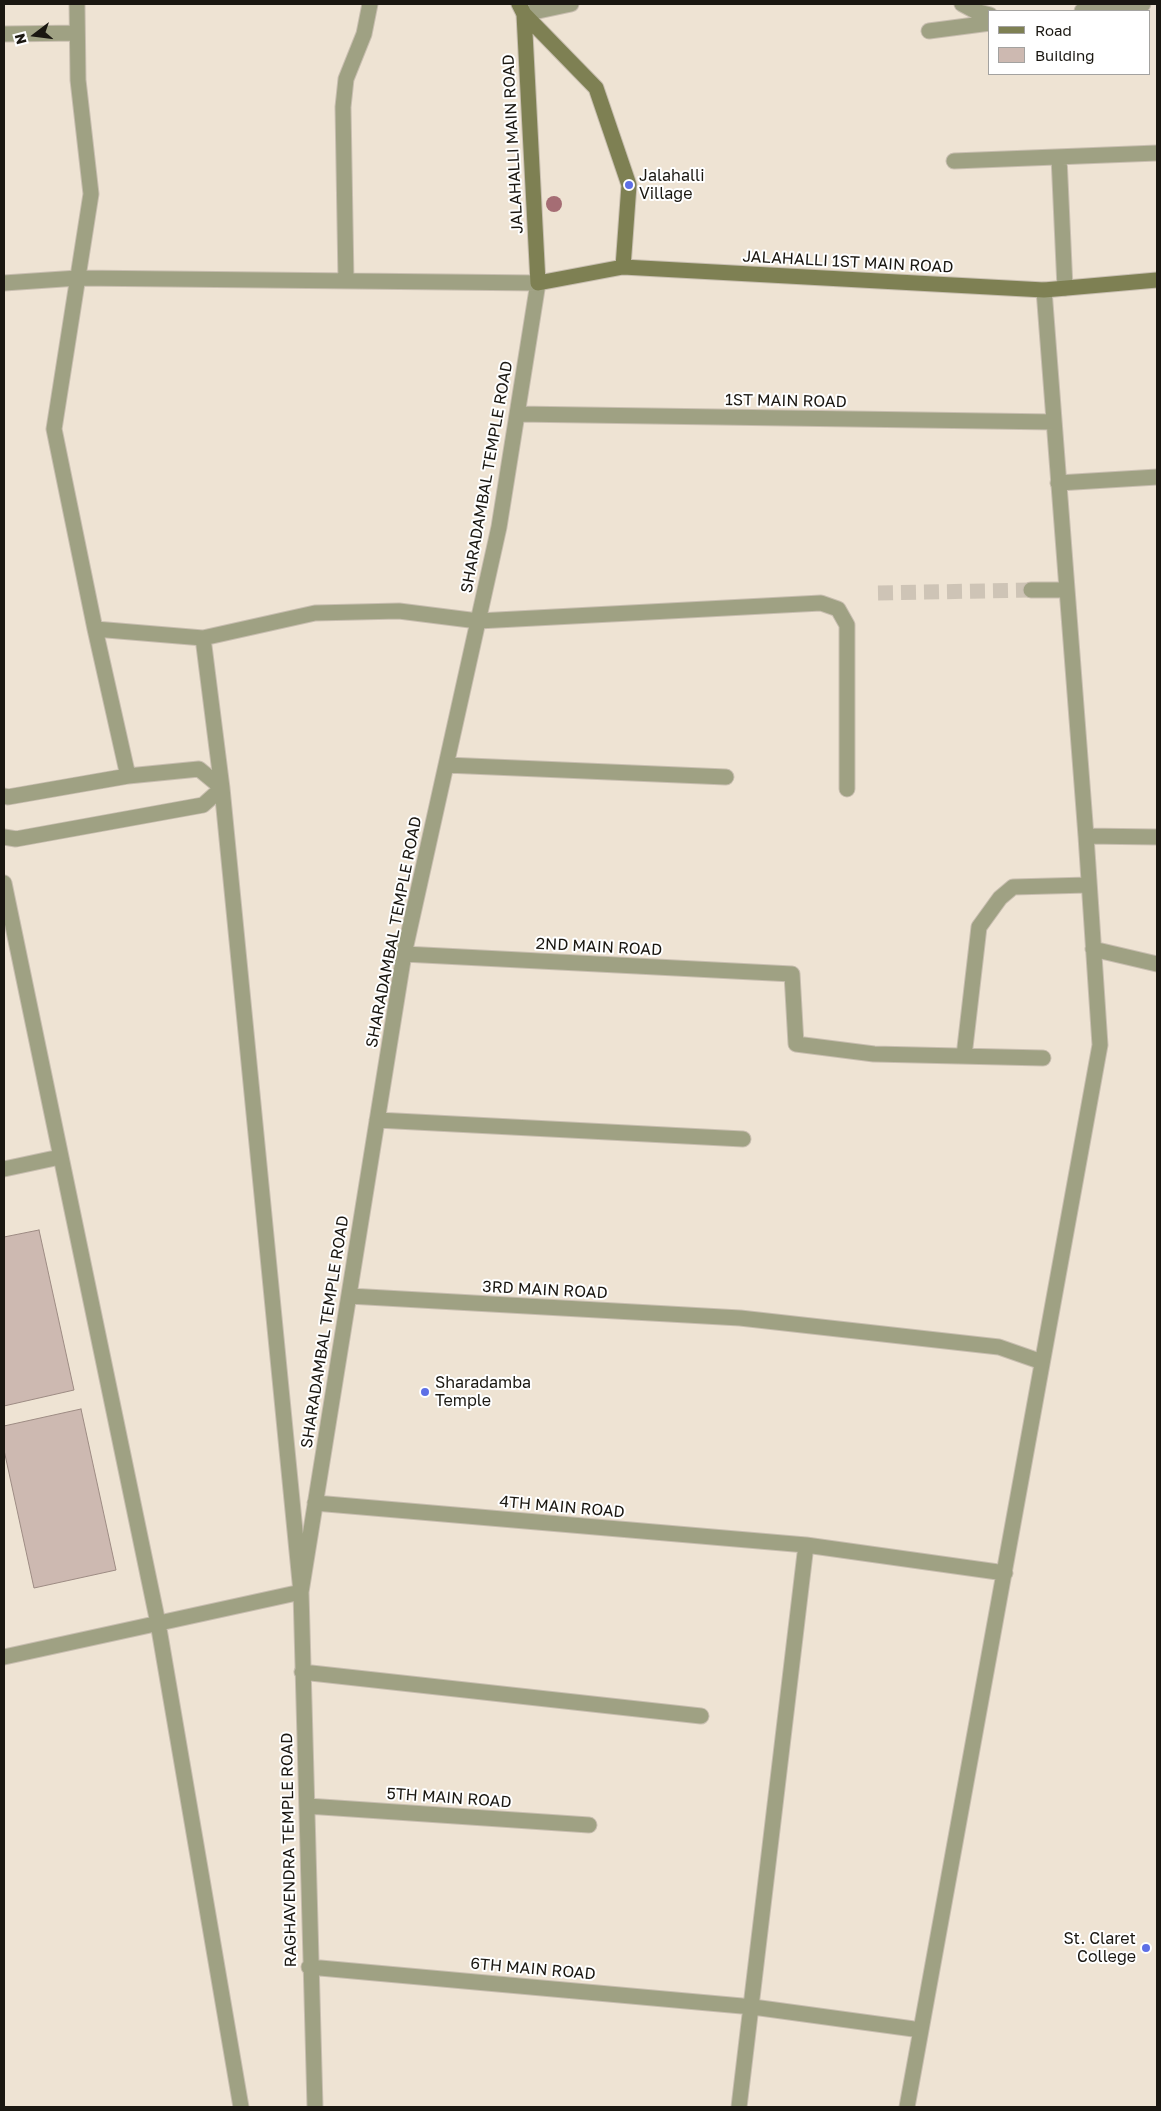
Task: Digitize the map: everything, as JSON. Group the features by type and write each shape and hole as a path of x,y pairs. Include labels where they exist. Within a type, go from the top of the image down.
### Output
{"street":[{"path":"77,4 78,80 91,194 54,429 95,629 128,776"},
{"path":"346,281 343,107 346,78 364,34 370,4"},
{"path":"522,9 571,4"},
{"path":"962,4 988,15"},
{"path":"1091,10 1143,4"},
{"path":"522,9 596,88 629,184 623,268"},
{"name":"JALAHALLI MAIN ROAD","path":"522,9 538,283"},
{"path":"928,31 988,23"},
{"path":"4,34 78,33"},
{"path":"954,161 1157,153"},
{"path":"1059,157 1065,288"},
{"name":"JALAHALLI 1ST MAIN ROAD","path":"538,283 623,268 1044,290 1157,280"},
{"path":"4,282 78,278 538,283"},
{"name":"SHARADAMBAL TEMPLE ROAD","path":"301,1592 404,954 499,527 538,283"},
{"path":"907,2107 1100,1044 1044,290"},
{"name":"1ST MAIN ROAD","path":"517,414 1054,422"},
{"path":"1058,483 1157,477"},
{"path":"1031,590 1066,590"},
{"path":"95,629 203,638 315,613 399,611 478,620 821,603 838,608 847,625 847,789"},
{"path":"4,1657 301,1592 222,788 203,638"},
{"path":"446,765 726,777"},
{"path":"4,796 8,797 128,776 198,769 222,788"},
{"path":"4,837 16,839 203,806 222,788"},
{"path":"1086,836 1157,837"},
{"path":"4,883 158,1623 241,2107"},
{"path":"1043,1058 964,1056 979,927 1000,898 1013,887 1088,885"},
{"path":"1093,949 1157,964"},
{"name":"2ND MAIN ROAD","path":"404,954 792,974 796,1044 874,1054 964,1056"},
{"path":"377,1120 744,1139"},
{"path":"4,1169 60,1157"},
{"name":"3RD MAIN ROAD","path":"348,1296 740,1318 999,1347 1042,1362"},
{"name":"4TH MAIN ROAD","path":"315,1503 806,1545 1004,1573"},
{"path":"739,2107 753,2006 806,1545"},
{"name":"RAGHAVENDRA TEMPLE ROAD","path":"301,1592 314,2107"},
{"path":"302,1672 701,1716"},
{"name":"5TH MAIN ROAD","path":"306,1806 590,1825"},
{"name":"6TH MAIN ROAD","path":"309,1967 753,2006 921,2030"}],"building":[{"path":"39,1230 74,1390 4,1406 4,1237"},
{"path":"81,1409 116,1570 34,1588 4,1450 4,1426"}],"tunnel":[{"path":"878,593 1031,590"}],"place":[{"name":"Jalahalli Village","path":"629,185"},
{"name":"Sharadamba Temple","path":"425,1392"},
{"name":"St. Claret College","path":"1146,1948"}]}
